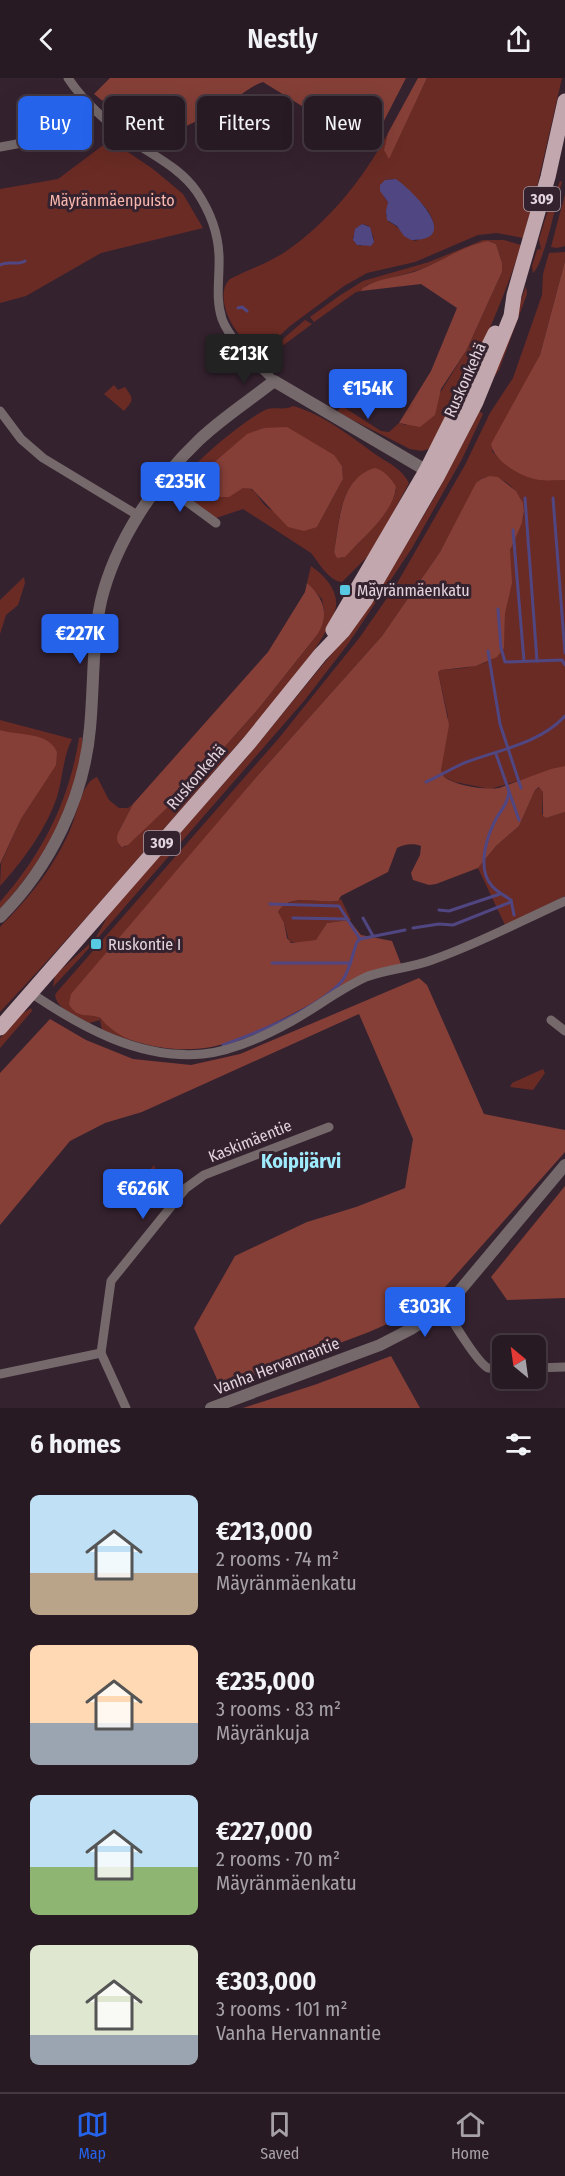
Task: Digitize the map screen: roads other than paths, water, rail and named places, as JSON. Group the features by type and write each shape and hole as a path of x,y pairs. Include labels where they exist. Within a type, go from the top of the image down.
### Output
{"main road":[{"name":"Ruskonkehä","path":"0,1028 242,752 320,655 431,474 514,296 548,177 565,101"}],"street":[{"path":"68,78 82,96"},
{"path":"92,106 127,136 181,175 197,192 213,224 217,242 218,296 223,321 236,341 274,381 431,474"},
{"path":"0,147 18,144"},
{"path":"0,916 28,886 44,862 59,836 78,788 90,731 101,601 125,539 160,482 200,439 274,381"},
{"path":"0,411 21,439 43,458 140,516"},
{"path":"160,482 216,524"},
{"path":"31,993 93,1031 121,1042 150,1051 204,1054 228,1048 274,1030 370,976 431,960 565,901"},
{"path":"551,1020 565,1031"},
{"name":"Kaskimäentie","path":"101,1353 111,1281 186,1188 204,1175 329,1127"},
{"name":"Vanha Hervannantie","path":"211,1408 380,1345 446,1307 565,1165"},
{"path":"446,1307 449,1316 480,1362 492,1369"},
{"path":"0,1374 101,1353 126,1408"},
{"path":"546,1368 565,1367"}],"waterway":[{"path":"0,265 25,261"},
{"path":"238,308 242,307 247,311"},
{"path":"525,498 537,661"},
{"path":"553,498 565,653"},
{"path":"513,530 524,661"},
{"path":"498,609 501,648 505,662 562,660 565,665"},
{"path":"488,651 500,724 521,788"},
{"path":"426,782 464,763 531,740 555,726 565,716"},
{"path":"496,754 519,820"},
{"path":"509,791 506,802 490,833 484,861 487,879 498,892 511,900 514,915"},
{"path":"439,910 449,911 500,894"},
{"path":"413,928 439,924 453,925 511,902"},
{"path":"270,904 339,906 360,939 405,930"},
{"path":"293,918 347,919"},
{"path":"363,918 373,936"},
{"path":"223,1045 287,1019 332,991 342,981 360,939"},
{"path":"272,963 348,963"}],"place":[{"name":"Mäyränmäenkatu","path":"345,590"},
{"name":"Ruskontie I","path":"96,944"}],"district":[{"name":"Koipijärvi","path":"301,1161"}],"park label":[{"name":"Mäyränmäenpuisto","path":"112,200"}]}
